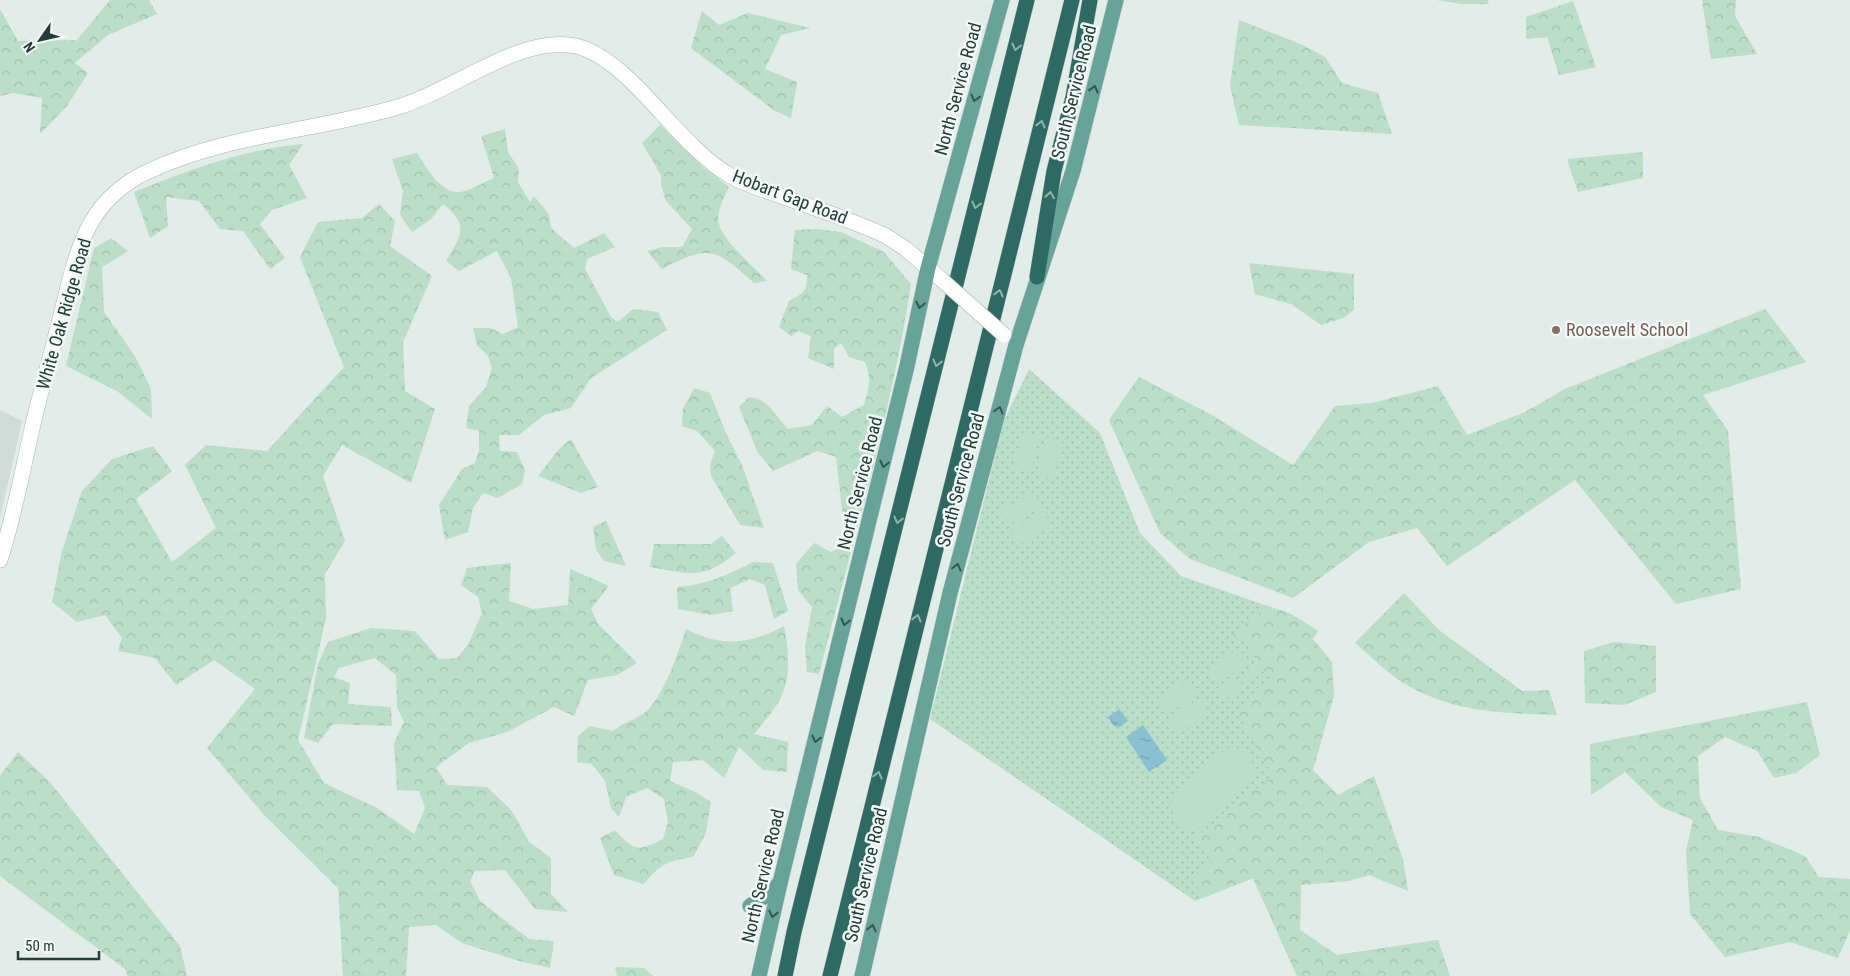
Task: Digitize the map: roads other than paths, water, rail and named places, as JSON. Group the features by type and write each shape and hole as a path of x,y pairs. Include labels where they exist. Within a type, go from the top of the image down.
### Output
{"highway":[{"path":"785,976 1027,0"},
{"path":"830,976 1072,0"},
{"path":"1037,278 1054,170 1073,97 1090,0"},
{"path":"840,976 856,865"}],"main road":[{"name":"North Service Road","path":"759,976 780,883 905,375 928,268 1002,0"},
{"name":"South Service Road","path":"862,976 950,593 1016,345 1073,171 1116,0"},
{"path":"750,906 780,883"}],"street":[{"name":"Hobart Gap Road","path":"510,56 551,44 565,44 592,52 622,73 704,157 730,176 886,236 928,268 1016,345"},
{"name":"White Oak Ridge Road","path":"0,560 10,529 34,420 75,261 92,220 105,203 130,182 167,164 248,139 402,106 510,56"}],"water":[{"path":"1119,709 1128,721 1120,727 1114,726 1108,717"},
{"path":"1143,725 1167,760 1149,772 1126,737"}],"place":[{"name":"Roosevelt School","path":"1556,330"}]}
